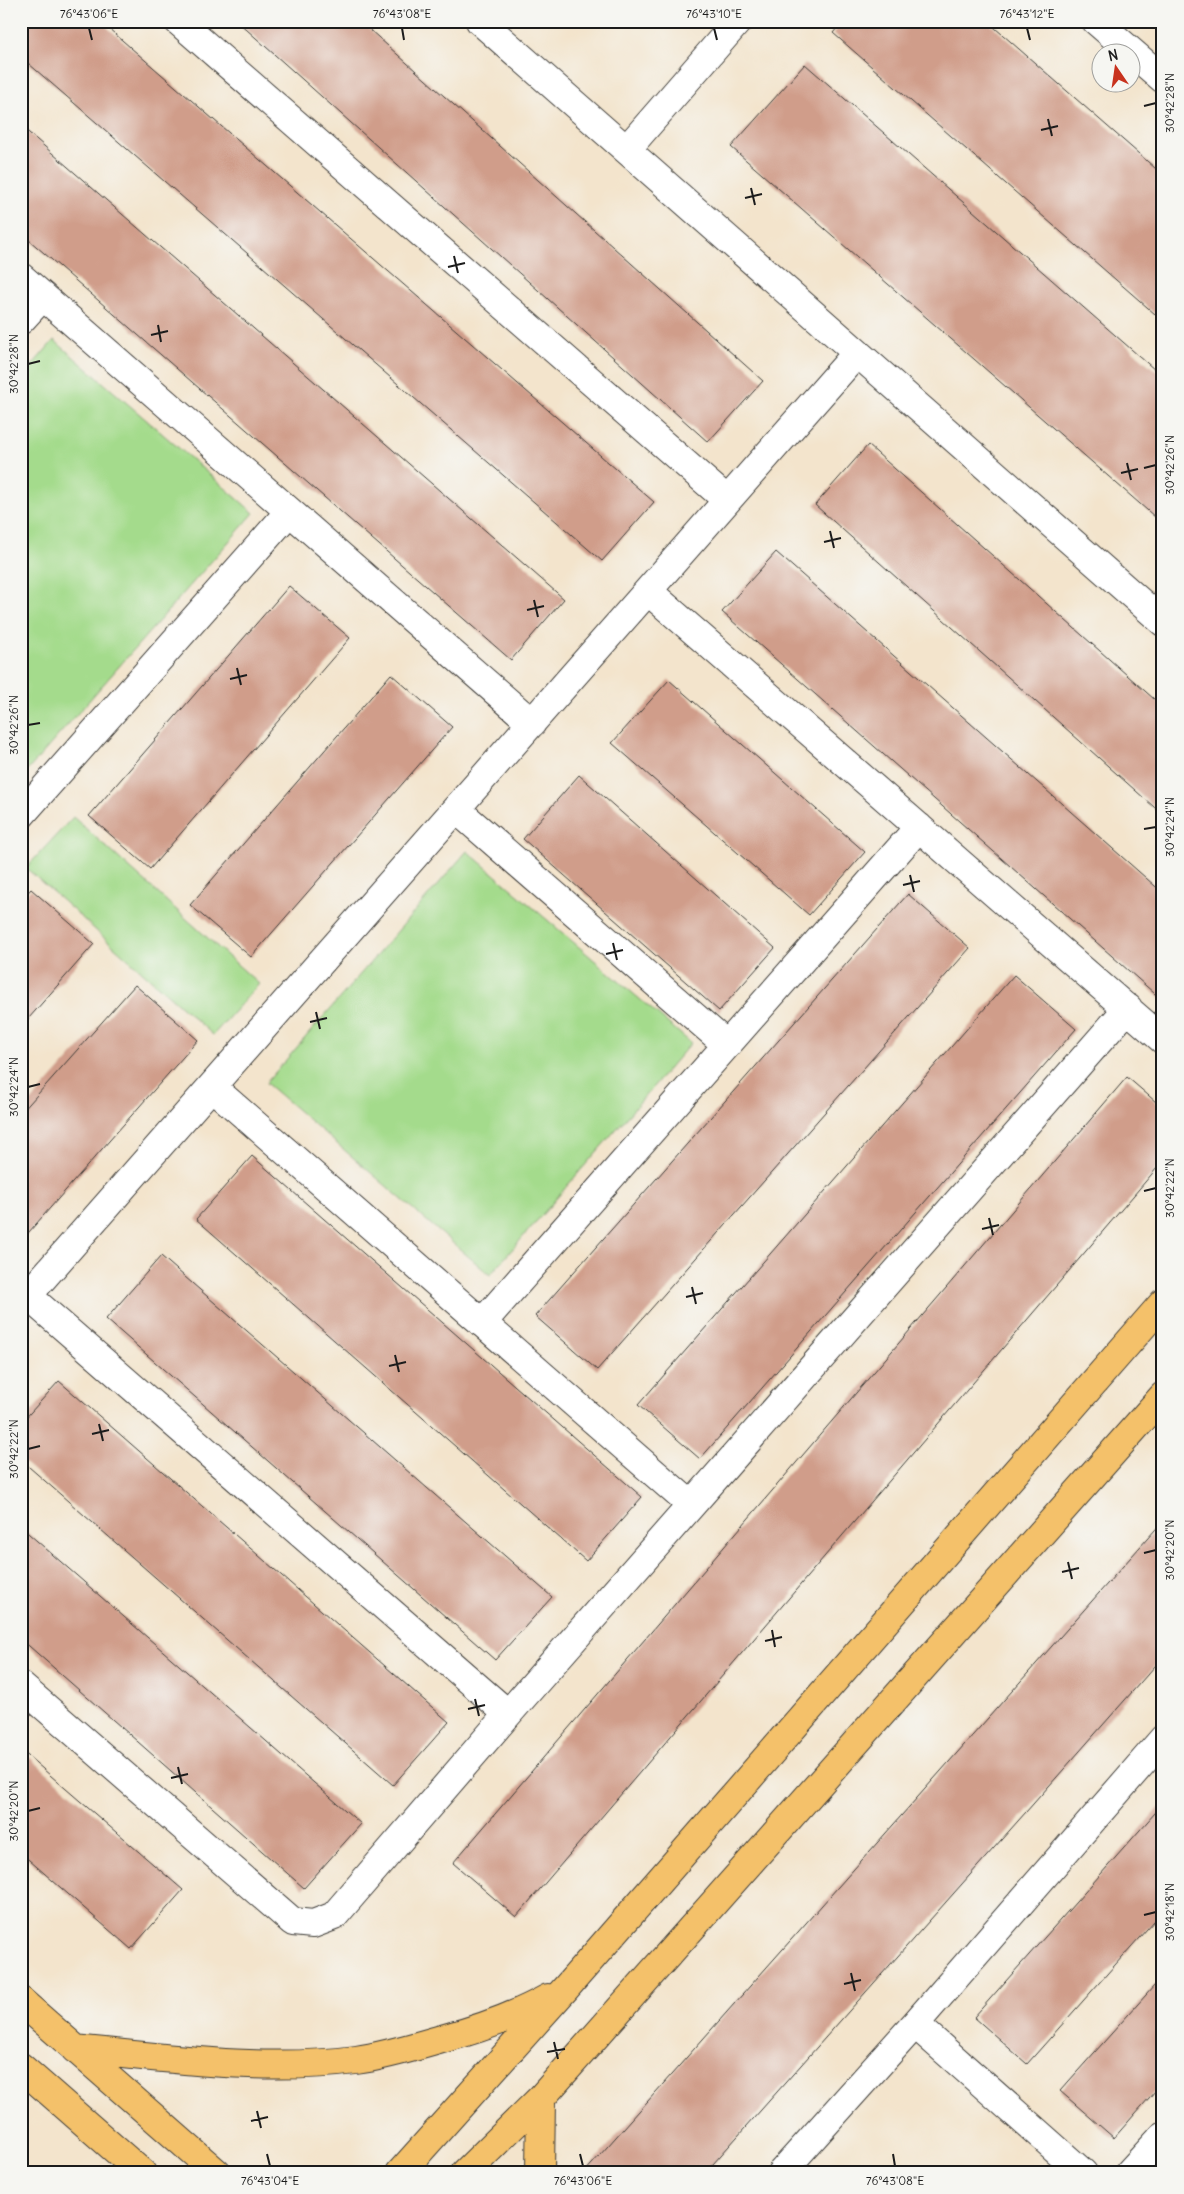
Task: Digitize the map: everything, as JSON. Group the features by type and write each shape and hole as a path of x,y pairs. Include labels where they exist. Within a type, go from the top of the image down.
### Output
{"main road":[{"path":"400,2173 565,1988 1163,1303"},
{"path":"465,2173 541,2098 1163,1396"},
{"path":"76,2049 208,2061 298,2063 356,2060 472,2031 522,2013 565,1988"},
{"path":"21,2001 217,2173"},
{"path":"21,2067 118,2161 142,2173"},
{"path":"540,2173 541,2098"}],"street":[{"path":"178,21 727,500"},
{"path":"480,21 1163,622"},
{"path":"627,149 738,21"},
{"path":"1096,21 1163,79"},
{"path":"21,277 532,723"},
{"path":"21,320 43,296"},
{"path":"508,1714 24,1300 857,353"},
{"path":"21,815 289,512"},
{"path":"648,591 1163,1040"},
{"path":"456,809 727,1045"},
{"path":"482,1323 919,827"},
{"path":"21,1686 293,1922 313,1924 334,1916 508,1714 1128,1008"},
{"path":"212,1087 692,1505"},
{"path":"781,2173 916,2024 1163,1739"},
{"path":"916,2024 1083,2173"},
{"path":"1130,2173 1163,2136"}],"green space":[{"path":"54,340 254,513 21,778 21,378"},
{"path":"73,817 259,984 213,1035 26,868"},
{"path":"467,851 691,1043 490,1275 266,1083"}],"building":[{"path":"21,21 100,21 654,502 602,561 21,57"},
{"path":"237,21 360,21 763,381 708,442"},
{"path":"843,21 987,21 1163,175 1163,321 833,33"},
{"path":"805,64 1163,377 1163,524 731,147"},
{"path":"21,126 564,599 511,660 21,233"},
{"path":"868,445 1163,707 1163,815 815,505"},
{"path":"776,552 1163,893 1163,1001 722,612"},
{"path":"289,586 350,638 150,869 89,816"},
{"path":"391,674 452,727 251,957 190,905"},
{"path":"669,680 865,852 809,915 612,743"},
{"path":"579,775 775,948 719,1011 523,839"},
{"path":"31,889 94,944 21,1027 21,900"},
{"path":"908,894 970,948 597,1370 535,1316"},
{"path":"1014,975 1076,1029 700,1459 638,1405"},
{"path":"135,985 198,1040 21,1241 21,1113"},
{"path":"1127,1077 1163,1108 1163,1161 516,1917 453,1863"},
{"path":"252,1156 642,1497 586,1561 196,1219"},
{"path":"161,1256 552,1597 495,1660 106,1319"},
{"path":"59,1381 449,1722 393,1785 21,1460 21,1423"},
{"path":"1163,1521 1163,1657 1026,1812 705,2173 584,2173"},
{"path":"21,1527 361,1824 304,1888 21,1639"},
{"path":"21,1750 183,1890 131,1949 21,1853"},
{"path":"1163,1804 1163,1911 1027,2064 974,2017"},
{"path":"1163,1976 1163,2082 1114,2138 1060,2091"}]}
